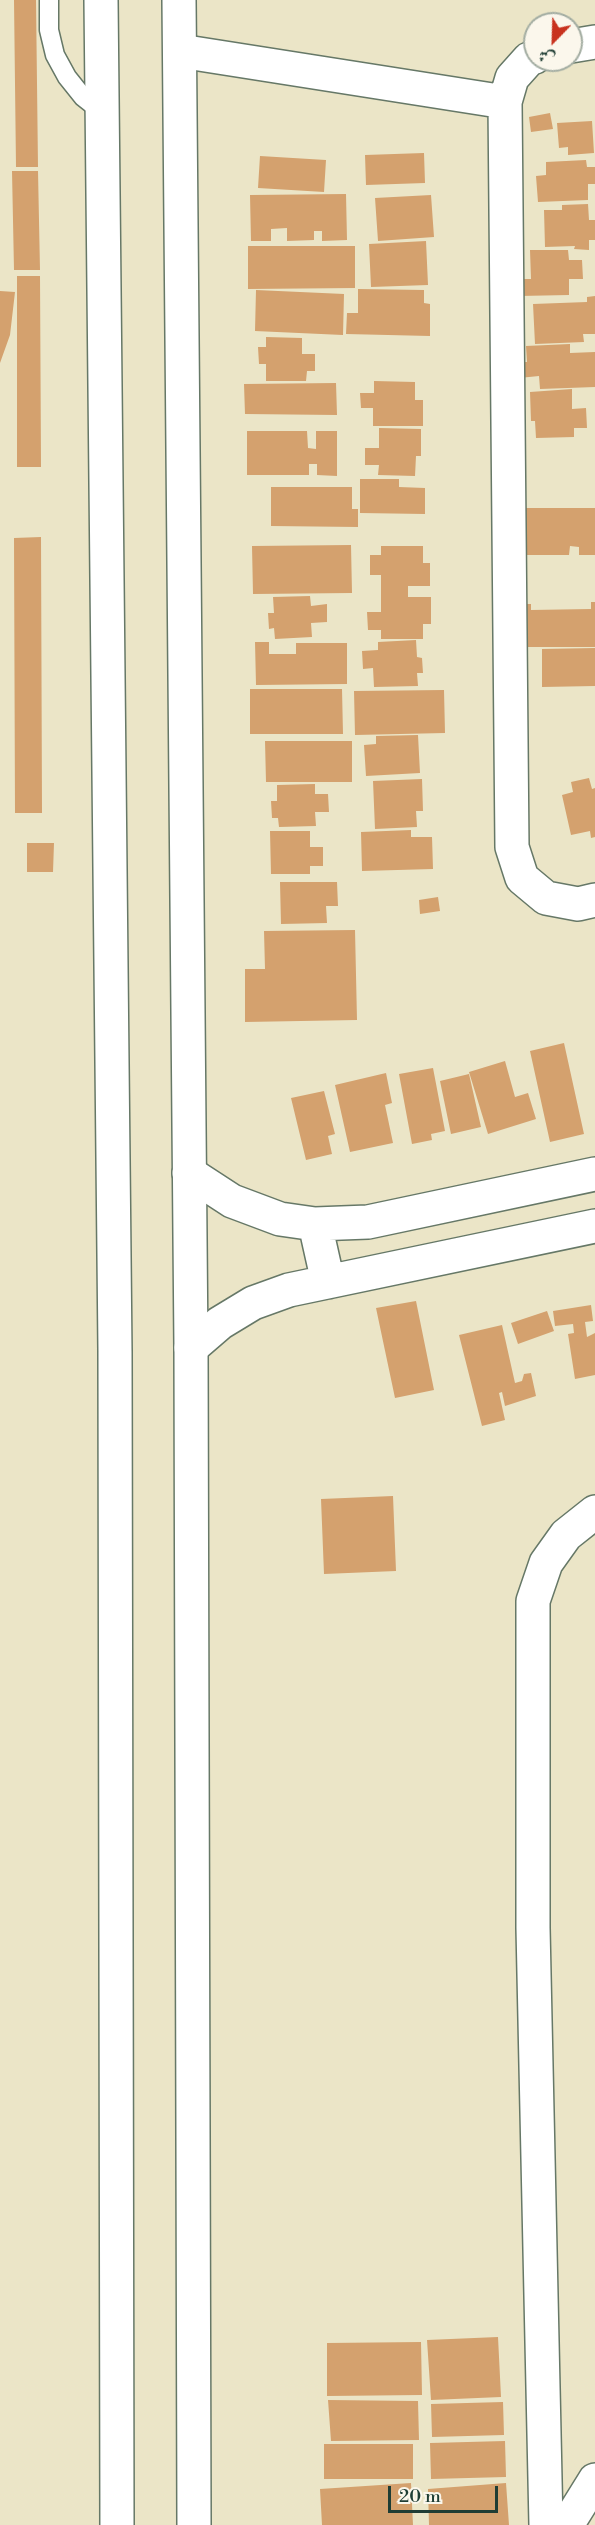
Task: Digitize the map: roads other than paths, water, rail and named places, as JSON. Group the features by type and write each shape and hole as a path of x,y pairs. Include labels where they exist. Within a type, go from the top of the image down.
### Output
{"street":[{"path":"101,0 115,1351 117,2525"},
{"path":"179,0 189,1173 194,2525"},
{"path":"180,51 505,102"},
{"path":"523,66 513,78 505,102 512,848 522,878 546,898 578,904 595,900"},
{"path":"189,1173 232,1202 280,1219 315,1224 368,1222 595,1174"},
{"path":"315,1224 328,1282"},
{"path":"190,1348 220,1323 253,1304 289,1290 595,1226"},
{"path":"546,2525 533,1940 533,1601 546,1563 566,1535 595,1512"},
{"path":"567,2525 595,2480"}],"lane":[{"path":"49,0 49,30 55,55 67,77 83,97 102,112"}]}
